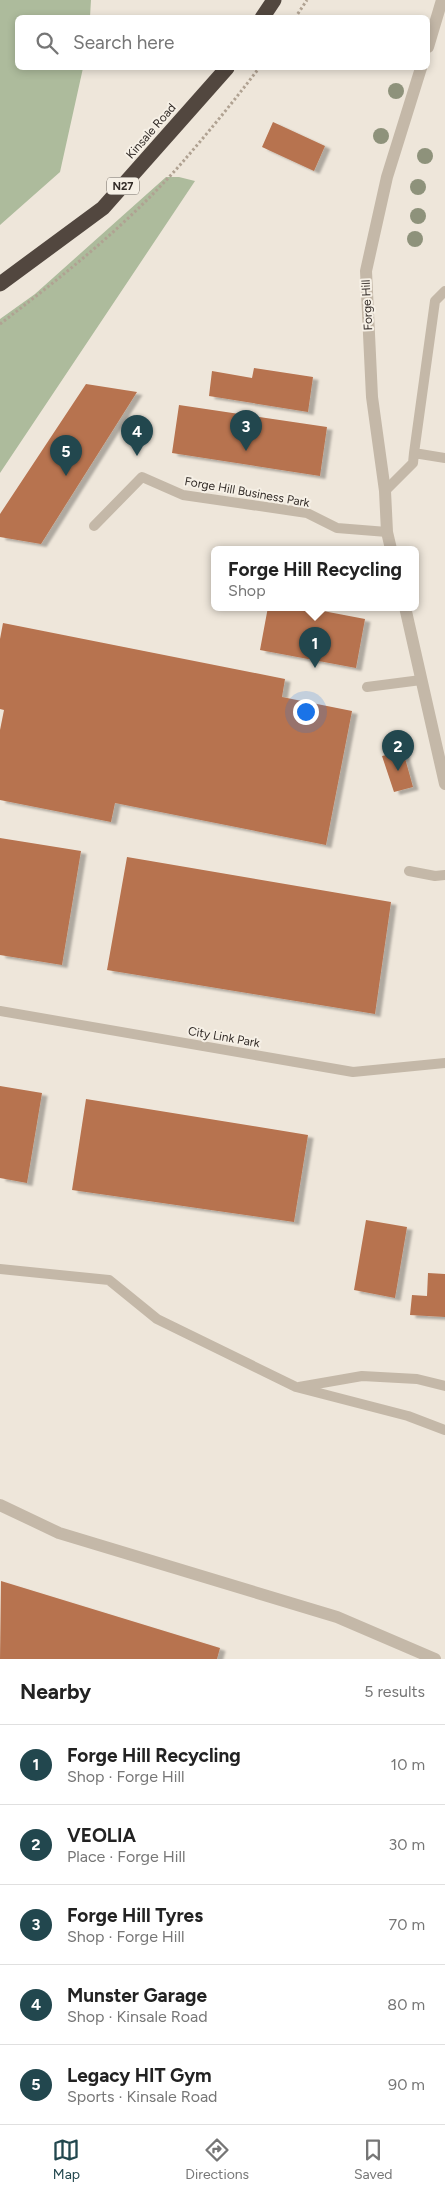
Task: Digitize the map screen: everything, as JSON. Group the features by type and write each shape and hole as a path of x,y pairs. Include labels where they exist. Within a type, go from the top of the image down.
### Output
{"highway":[{"path":"264,15 274,0"},
{"name":"Kinsale Road","path":"0,284 103,208 225,70"}],"street":[{"path":"430,44 440,26 442,0"},
{"name":"Forge Hill","path":"390,546 387,532 385,491 372,397 366,272 387,177 420,70"},
{"path":"406,611 445,784"},
{"path":"0,1505 59,1533 337,1617 435,1659"}],"lane":[{"path":"385,491 413,463 434,300 445,291"},
{"path":"414,453 445,458"},
{"name":"Forge Hill Business Park","path":"94,526 142,477 183,494 308,513 337,528 387,532"},
{"path":"366,687 422,680"},
{"path":"409,871 435,876 445,875"},
{"name":"City Link Park","path":"0,1011 353,1072 445,1063"},
{"path":"0,1269 109,1280 157,1319 296,1387 408,1416 445,1430"},
{"path":"296,1387 362,1376 417,1378 445,1386"}],"path":[{"path":"297,15 307,0"}],"green space":[{"path":"0,0 91,0 90,15 15,15 15,70 83,70 60,172 0,225"},
{"path":"166,177 179,177 195,181 0,473 0,319 35,294"}],"building":[{"path":"273,122 325,146 314,171 262,147"},
{"path":"254,368 313,377 308,412 209,396 212,371 252,378"},
{"path":"86,384 137,392 41,544 0,537 0,514"},
{"path":"179,405 327,427 320,476 172,453"},
{"path":"267,611 323,611 365,619 356,668 260,650"},
{"path":"3,623 285,679 282,697 352,711 326,845 115,803 111,822 0,800 0,730 4,710 0,709 0,639"},
{"path":"403,751 413,787 394,792 382,756"},
{"path":"0,838 81,851 62,965 0,955"},
{"path":"127,857 391,902 375,1014 107,970"},
{"path":"0,1086 42,1093 27,1183 0,1178"},
{"path":"86,1099 308,1135 294,1222 72,1190"},
{"path":"366,1220 407,1227 395,1298 354,1290"},
{"path":"428,1273 445,1274 445,1317 410,1315 412,1295 427,1296"},
{"path":"1,1581 220,1648 217,1659 0,1659"}],"place":[{"name":"Forge Hill Tyres","path":"246,451"},
{"name":"Munster Garage","path":"137,456"},
{"name":"Legacy HIT Gym","path":"66,476"},
{"name":"Forge Hill Recycling","path":"315,668"},
{"name":"VEOLIA","path":"398,771"}]}
